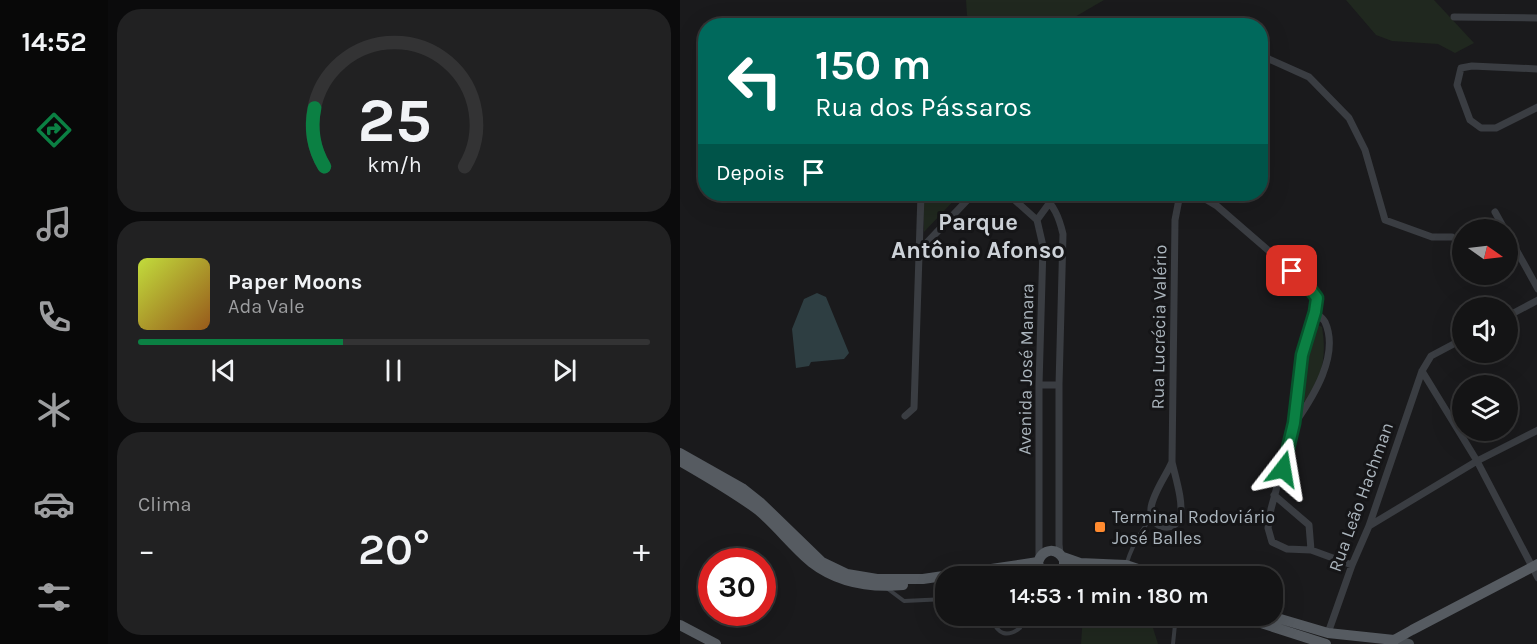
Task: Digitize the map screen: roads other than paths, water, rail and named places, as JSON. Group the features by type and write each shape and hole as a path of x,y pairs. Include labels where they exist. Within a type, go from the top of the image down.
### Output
{"main road":[{"path":"680,453 742,488 761,503 822,562 847,574 877,579 935,578"},
{"path":"680,461 759,511 811,562 831,575 878,587 935,583"},
{"path":"1042,566 1047,551 1054,551 1080,563 1097,566"},
{"path":"1062,556 1064,566"},
{"path":"1394,642 1534,565"},
{"path":"1283,621 1327,638"},
{"path":"680,625 716,644"},
{"path":"1280,626 1327,638 1409,644"},
{"path":"680,632 701,644"}],"street":[{"path":"1454,17 1538,18"},
{"path":"1268,59 1309,78 1349,118 1366,150 1385,220 1432,237 1452,237"},
{"path":"1538,69 1472,66 1462,68 1457,85 1470,120 1481,128 1496,128 1538,107"},
{"path":"905,416 914,408 921,201"},
{"path":"919,251 966,201"},
{"path":"1016,201 1037,220 1050,201"},
{"name":"Avenida José Manara","path":"1050,201 1063,234 1059,385 1059,544 1062,556"},
{"name":"Rua Lucrécia Valério","path":"1172,462 1151,508 1152,517 1157,525 1166,526 1177,522 1181,516 1180,496 1172,462 1175,220 1179,201"},
{"path":"1209,201 1305,282 1317,298 1302,355 1294,423 1274,495 1268,528 1272,542 1287,549 1311,550 1352,565"},
{"path":"1495,212 1499,219"},
{"name":"Avenida José Manara","path":"1037,220 1043,246 1039,385 1041,566"},
{"path":"1518,253 1538,289"},
{"path":"1518,311 1538,300"},
{"path":"1294,423 1312,400 1329,350 1325,321 1315,312"},
{"path":"1452,345 1431,356 1422,371 1477,461 1534,565 1538,578"},
{"name":"Rua Leão Hachman","path":"1327,638 1352,565 1369,526 1422,371"},
{"path":"1039,385 1059,385"},
{"path":"1369,526 1477,461 1538,430"},
{"path":"1274,495 1309,525 1311,550"}],"lane":[{"path":"1127,566 1143,528 1152,517"},
{"path":"878,587 890,590 904,602 935,600"},
{"path":"996,626 1002,634 1010,634 1020,626"},
{"path":"1173,644 1175,626"}],"place":[{"name":"Terminal Rodoviário José Balles","path":"1100,527"}],"district":[{"name":"Parque Antônio Afonso","path":"978,236"}]}
